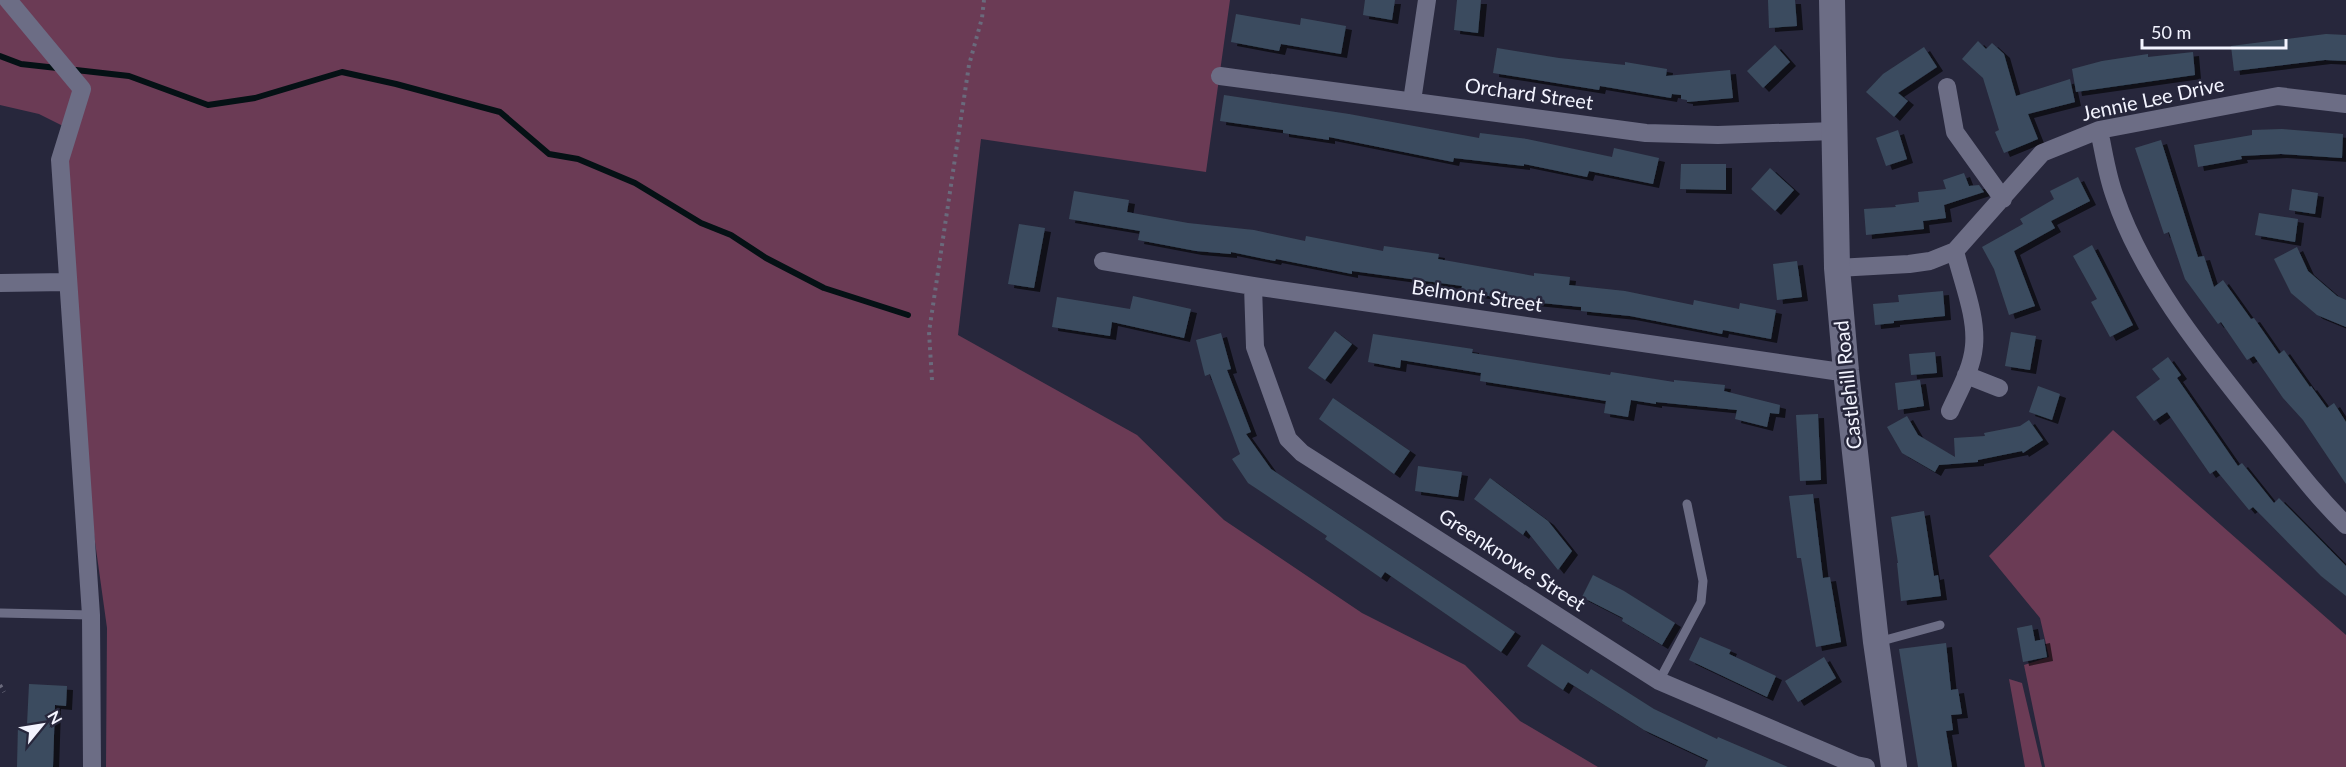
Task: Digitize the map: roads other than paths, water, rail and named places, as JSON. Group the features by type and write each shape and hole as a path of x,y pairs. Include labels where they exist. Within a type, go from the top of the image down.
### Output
{"main road":[{"name":"Castlehill Road","path":"1832,0 1838,268 1846,371 1876,642 1894,767"}],"street":[{"path":"8,0 82,89 60,160 91,615 92,767"},
{"path":"1412,101 1427,0"},
{"name":"Orchard Street","path":"1220,76 1646,133 1719,135 1834,131"},
{"path":"1947,87 1955,132 2003,199"},
{"name":"Jennie Lee Drive","path":"1838,268 1930,261 1955,251 2042,153 2099,130 2278,96 2346,104"},
{"path":"2099,130 2115,199 2143,260 2164,297 2242,401 2327,506 2346,525"},
{"path":"1950,411 1966,375 1974,346 1973,322 1955,251"},
{"name":"Belmont Street","path":"1103,261 1253,286 1846,371"},
{"path":"0,283 67,282"},
{"name":"Greenknowe Street","path":"1253,286 1255,347 1288,439 1302,453 1659,681 1856,765 1866,767"},
{"path":"1966,375 1999,388"}],"lane":[{"path":"1659,681 1701,602 1703,581 1687,504"},
{"path":"0,613 91,615"},
{"path":"1876,642 1940,625"}],"waterway":[{"path":"0,56 21,64 57,68"},
{"path":"76,70 129,76 208,105 255,98 342,72 500,112 549,154 578,159 635,183 701,223 731,235 766,258 824,288 908,315"}]}
